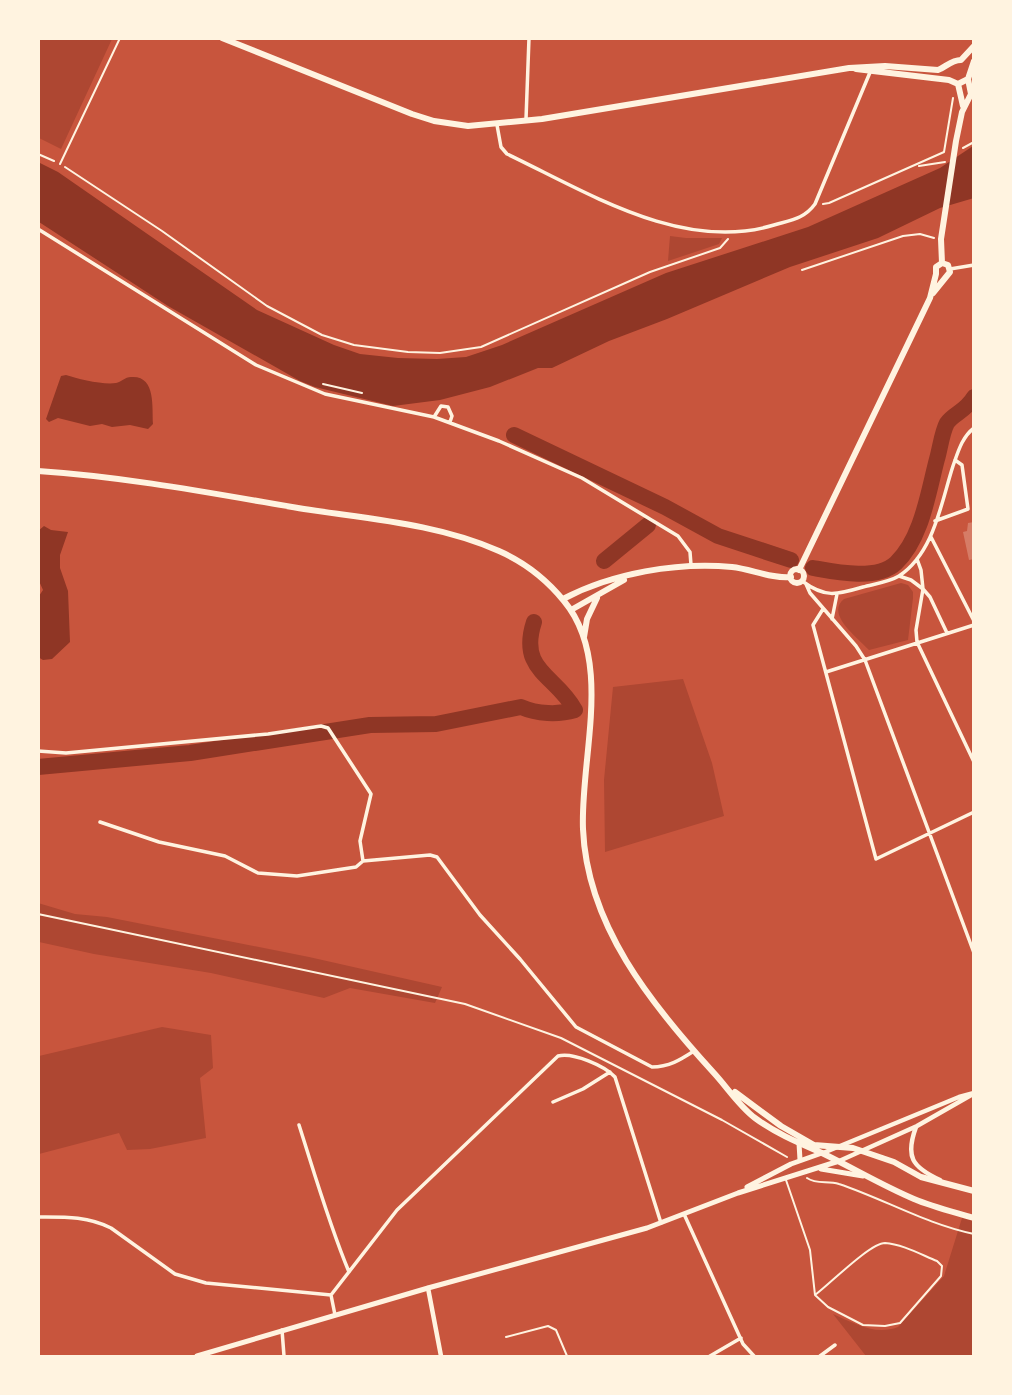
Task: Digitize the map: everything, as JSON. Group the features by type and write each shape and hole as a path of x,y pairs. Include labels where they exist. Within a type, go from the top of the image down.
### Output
{"main road":[{"path":"222,38 427,119 468,126 526,121 849,68 932,71 947,67"},
{"path":"948,80 947,67 952,61 961,60 974,46"},
{"path":"961,60 970,75"},
{"path":"962,112 972,93 970,75 974,61"},
{"path":"872,69 948,80 958,85 962,94 962,112 944,217 942,263"},
{"path":"958,85 970,75"},
{"path":"799,570 930,298 950,269 942,263"},
{"path":"930,298 936,267 942,263"},
{"path":"936,274 945,277"},
{"path":"38,471 122,479 439,532 499,551 546,582 571,610 584,639 589,659 591,685 583,817 588,872 596,902 616,945 638,978 694,1051 756,1118 836,1162 918,1201 974,1218"},
{"path":"563,599 597,583 653,570 733,568 791,577 794,582 804,583 804,576 799,570"},
{"path":"791,577 793,571 799,570"},
{"path":"571,610 630,576"},
{"path":"584,639 587,619 598,596"},
{"path":"720,1079 780,1126 814,1145 849,1147 894,1162 921,1177 974,1191"},
{"path":"799,1143 800,1160"},
{"path":"738,1193 790,1164 822,1153"},
{"path":"197,1356 661,1223 738,1193 836,1162"},
{"path":"818,1169 831,1169 868,1178"}],"street":[{"path":"526,121 528,38"},
{"path":"497,125 501,147 507,154 591,194 674,227 734,233 760,230 800,218 815,204 872,69"},
{"path":"38,229 159,306 269,371 326,394 433,417 499,441 582,478 678,536 690,552 691,567"},
{"path":"950,269 974,265"},
{"path":"433,417 442,406 448,407 452,416 450,423"},
{"path":"804,583 819,592 837,594 899,576 931,537 955,460 966,434 974,428"},
{"path":"935,521 968,509 962,465 955,460"},
{"path":"825,672 974,623 931,537"},
{"path":"916,558 921,570 923,589 916,630 918,642 974,762"},
{"path":"899,576 911,580 930,597 947,633"},
{"path":"804,583 865,660 974,953"},
{"path":"832,619 837,594"},
{"path":"823,609 813,625 876,859 974,811"},
{"path":"38,751 66,753 268,734 321,726 328,728 371,794 360,841 363,861"},
{"path":"100,822 159,842 225,856 258,873 297,876 356,867 363,861 430,855 437,857 480,915 520,958 576,1027 652,1067 663,1067 694,1051"},
{"path":"335,1315 331,1295 397,1210 558,1056 564,1054 584,1060 615,1077 661,1223"},
{"path":"553,1102 583,1089 610,1072"},
{"path":"822,1153 974,1093"},
{"path":"836,1162 916,1126 974,1093"},
{"path":"299,1125 329,1223 349,1272"},
{"path":"916,1126 910,1147 912,1158 923,1172 953,1186"},
{"path":"684,1214 740,1338 754,1356"},
{"path":"38,1217 76,1217 101,1223 175,1274 186,1278 206,1283 331,1295"},
{"path":"428,1288 441,1356"},
{"path":"282,1330 284,1356"},
{"path":"710,1356 740,1338"},
{"path":"820,1356 835,1345"}],"lane":[{"path":"60,164 120,38"},
{"path":"786,1178 810,1250 815,1295 828,1307 863,1325 885,1326 900,1323 941,1276 943,1266 937,1261 888,1243 878,1244 866,1251 815,1295"},
{"path":"506,1337 548,1326 556,1330 567,1356"}],"path":[{"path":"815,204 829,204 944,152 958,85"},
{"path":"38,155 60,164 267,306 322,335 354,345 408,352 440,353 481,347 650,272 720,248 734,233"},
{"path":"802,270 903,236 920,234 942,239"},
{"path":"323,384 362,393"},
{"path":"38,914 466,1004 500,1015 561,1038 670,1093 786,1155 790,1164"},
{"path":"801,1173 811,1181 835,1182 900,1210 957,1231 974,1234"}],"shaded area":[{"path":"38,39 112,39 61,149 39,138"},
{"path":"973,146 974,198 940,208 878,238 790,267 609,341 552,368 538,368 490,387 440,400 393,406 300,381 168,306 39,222 38,162 58,172 257,310 360,354 398,358 466,357 502,345 666,273 808,227 940,168"},
{"path":"670,236 722,238 719,244 668,261"},
{"path":"61,376 111,383 129,377 145,381 151,393 153,424 148,429 130,425 90,426 58,418 49,422 46,419"},
{"path":"44,526 51,530 68,532 60,555 60,568 68,591 70,642 52,659 43,660 38,657 39,596 43,590 39,581 38,531"},
{"path":"901,583 908,585 913,592 908,640 869,650 845,626 838,612 839,605 844,599"},
{"path":"683,679 712,763 724,816 605,852 604,780 613,687"},
{"path":"38,903 75,914 107,917 309,957 442,987 435,1003 350,988 324,998 211,973 94,954 39,942"},
{"path":"162,1027 211,1035 213,1068 200,1078 206,1138 150,1149 127,1150 119,1133 39,1154 39,1056"},
{"path":"962,1218 973,1221 973,1356 866,1356 833,1314 873,1329 898,1327 944,1276"}],"building":[{"path":"974,522 974,559 969,560 963,532 967,531 968,523"}],"waterway":[{"path":"813,568 867,574 888,569 896,563 905,553 918,528 947,423 974,397"},
{"path":"514,435 665,507 718,536 791,560"},
{"path":"604,561 648,525"},
{"path":"38,767 190,753 370,725 436,724 521,707 548,713 575,710 535,662 530,638 534,622"}]}
